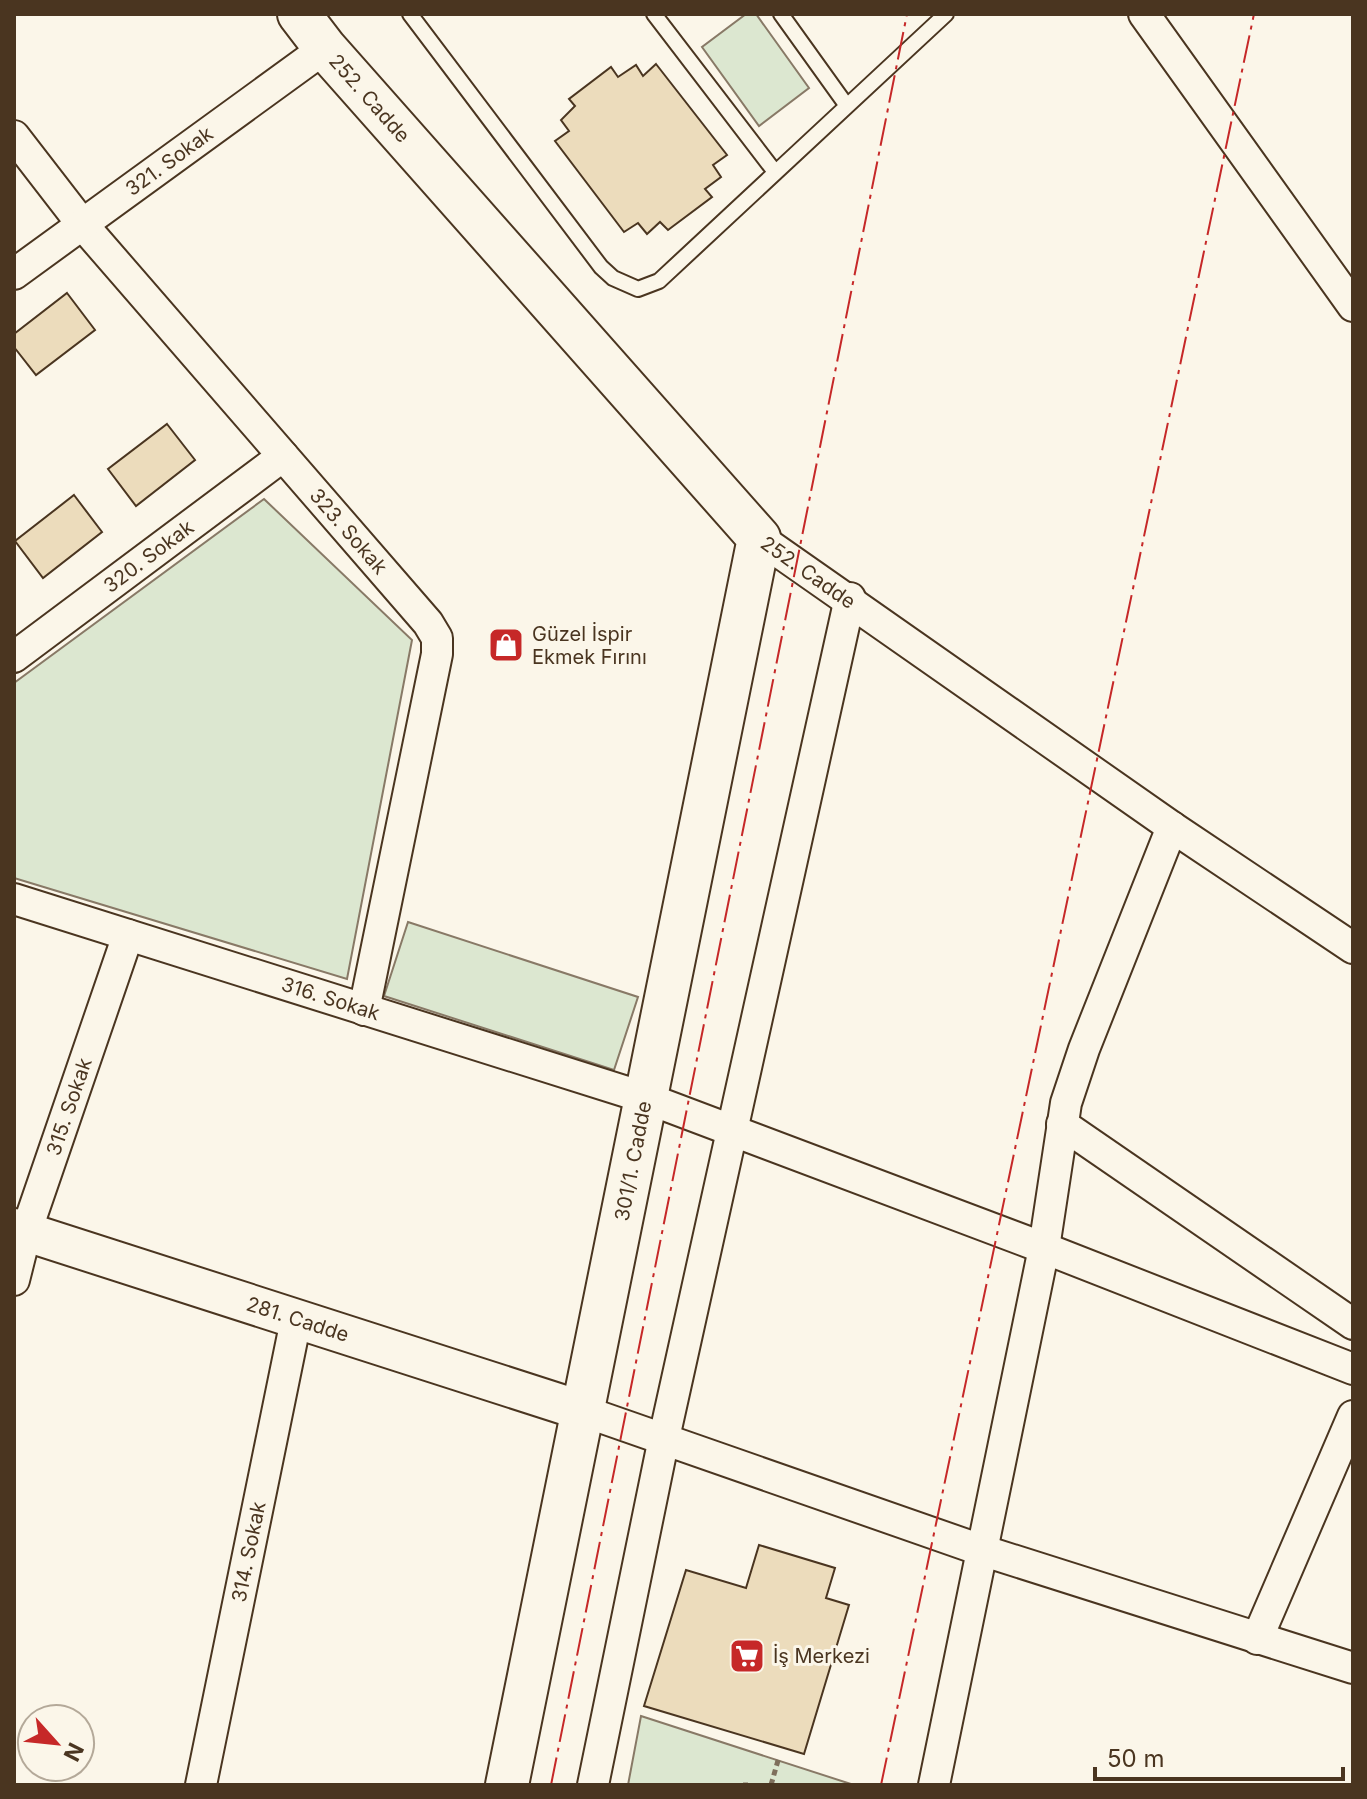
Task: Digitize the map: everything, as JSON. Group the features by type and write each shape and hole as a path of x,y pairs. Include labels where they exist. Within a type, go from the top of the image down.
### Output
{"main road":[{"name":"252. Cadde","path":"299,14 325,48 759,538"},
{"name":"301/1. Cadde","path":"507,1785 759,538"}],"street":[{"path":"1144,14 1353,306"},
{"name":"321. Sokak","path":"14,274 325,48"},
{"name":"323. Sokak","path":"14,136 82,224 428,623 437,638 437,654 364,1010"},
{"name":"320. Sokak","path":"14,657 283,456"},
{"name":"252. Cadde","path":"759,538 850,598 1172,827 1353,948"},
{"path":"593,1785 664,1438 850,598"},
{"path":"934,1785 1044,1248 1062,1124 1084,1049 1172,827"},
{"name":"316. Sokak","path":"14,899 646,1098 1353,1369"},
{"name":"315. Sokak","path":"14,1280 20,1230 128,935"},
{"path":"1062,1124 1353,1324"},
{"name":"281. Cadde","path":"20,1230 583,1411"},
{"name":"314. Sokak","path":"201,1785 296,1320"},
{"path":"583,1411 981,1550 1353,1668"},
{"path":"1257,1639 1353,1416"}],"lane":[{"path":"410,14 601,267 613,278 638,289 659,281 946,14"},
{"path":"654,14 775,172"},
{"path":"781,14 847,106"}],"path":[{"path":"771,1785 779,1757"}],"green space":[{"path":"746,14 756,14 809,88 759,126 702,47"},
{"path":"264,499 412,640 347,979 14,878 14,683"},
{"path":"408,922 638,997 614,1070 384,996"},
{"path":"641,1716 854,1785 628,1785"}],"building":[{"path":"656,64 727,155 713,165 721,177 705,189 712,197 668,230 660,222 647,234 638,223 624,232 555,141 569,131 561,120 575,106 569,99 611,67 618,77 636,65 643,76"},
{"path":"67,293 95,330 36,375 14,347 14,334"},
{"path":"167,424 195,460 136,506 108,469"},
{"path":"74,495 102,532 43,578 15,541"},
{"name":"İş Merkezi","path":"759,1545 835,1568 826,1598 849,1605 804,1754 644,1706 686,1570 746,1588"}],"power":[{"path":"551,1785 907,14"},
{"path":"881,1785 1254,14"}],"place":[{"name":"Güzel İspir Ekmek Fırını","path":"506,645"},
{"name":"İş Merkezi","path":"747,1656"}]}
